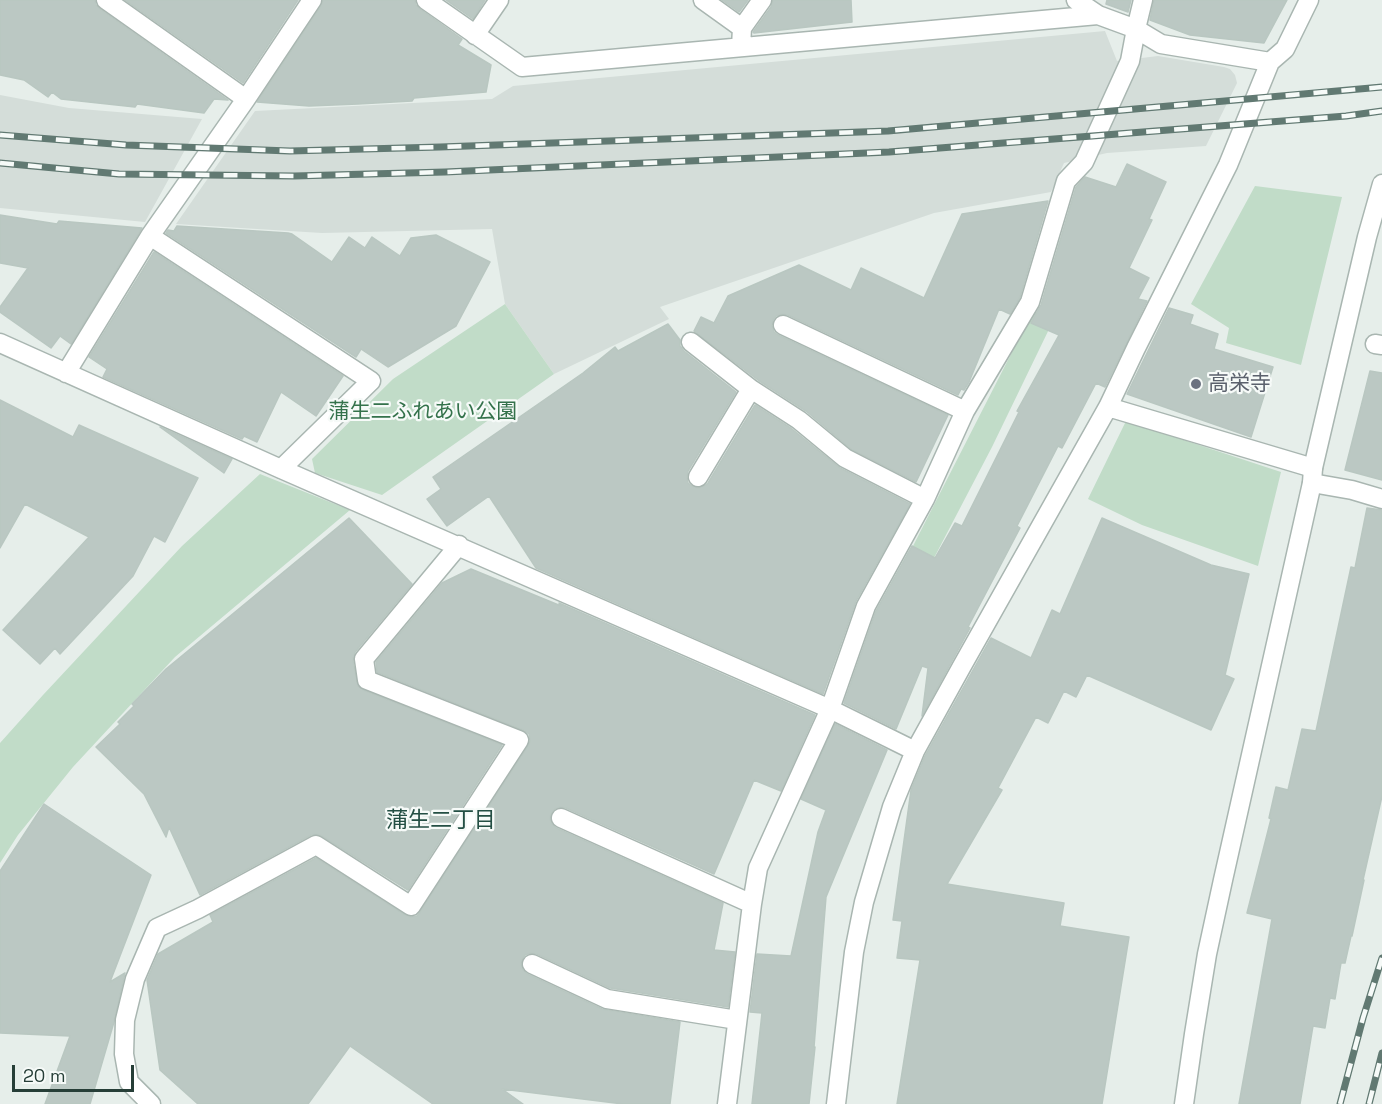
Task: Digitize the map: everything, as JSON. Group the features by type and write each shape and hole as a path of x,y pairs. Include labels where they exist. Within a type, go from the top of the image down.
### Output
{"street":[{"path":"106,0 246,99"},
{"path":"66,373 150,236 312,0"},
{"path":"426,0 522,67 1098,15"},
{"path":"475,35 499,0"},
{"path":"703,0 742,28"},
{"path":"741,47 742,28 762,0"},
{"path":"1076,0 1098,15 1136,29 1161,44 1270,62"},
{"path":"727,1104 758,868 830,708 866,606 925,499 965,411 1030,302 1066,181 1084,162 1130,61 1143,0"},
{"path":"836,1104 854,952 864,902 892,807 915,752 1108,407 1228,165 1270,62 1285,49 1309,0"},
{"path":"1184,1104 1194,1034 1222,880 1312,475 1367,237 1382,184"},
{"path":"150,236 371,381 281,469"},
{"path":"783,325 965,411"},
{"path":"691,342 751,389 799,420 845,458 925,499"},
{"path":"0,343 281,469 830,708 915,752"},
{"path":"698,477 751,389"},
{"path":"1108,407 1382,499"},
{"path":"151,1104 129,1082 124,1054 125,1020 135,979 157,927 198,909 316,845 411,906 519,740 367,680 364,659 459,545"},
{"path":"561,818 752,904"},
{"path":"532,964 607,999 737,1020"}],"shaded area":[{"path":"1105,31 1117,61 1158,56 1230,69 1237,83 1206,146 1107,153 1064,163 1051,192 934,213 660,307 669,319 554,374 505,304 492,229 322,233 176,224 255,111 492,99 513,86"},
{"path":"0,95 69,108 202,119 145,222 0,208"}],"green space":[{"path":"1255,186 1342,197 1301,365 1226,343 1229,328 1191,304"},
{"name":"蒲生二ふれあい公園","path":"505,304 554,374 382,495 315,473 312,459 393,379"},
{"path":"1033,311 1053,321 992,447 912,600 894,592 913,546"},
{"path":"1126,421 1281,472 1258,566 1142,525 1088,499"},
{"path":"260,474 350,510 175,657 73,767 18,835 0,863 0,743 182,546"}],"building":[{"path":"0,0 95,0 100,9 228,100 214,99 204,113 137,104 135,107 61,99 52,92 48,97 24,80 0,75"},
{"path":"125,0 298,0 243,83"},
{"path":"323,0 415,0 420,9 462,39 458,45 491,65 486,92 414,98 412,101 358,104 309,106 257,102"},
{"path":"446,0 485,0 473,19"},
{"path":"722,0 748,0 739,12"},
{"path":"773,0 851,0 852,22 754,33"},
{"path":"1107,0 1131,0 1128,12 1106,4"},
{"path":"1154,0 1287,0 1264,43 1190,35 1150,20"},
{"path":"1127,164 1166,182 1149,219 1152,220 1129,268 1149,278 1138,299 1147,301 1105,387 1096,383 1062,448 1058,446 1017,526 1020,528 968,627 970,628 922,716 928,668 922,666 896,729 844,703 876,611 912,546 935,558 955,523 962,526 1019,412 1017,411 1059,335 1031,323 1041,305 1076,187 1085,177 1116,187"},
{"path":"1048,201 1020,297 1010,314 999,309 969,382 958,395 788,315 776,316 773,320 774,332 778,335 948,415 916,482 851,449 806,411 758,380 694,331 701,317 714,323 728,296 799,265 851,290 861,268 924,298 962,214"},
{"path":"0,215 57,224 59,221 142,228 71,344 60,336 51,348 0,312 0,307 28,268 0,263"},
{"path":"177,226 288,233 332,262 349,237 365,248 372,237 400,256 411,238 436,235 490,262 456,326 388,367 361,349 356,357 166,233 168,230 174,231"},
{"path":"154,252 343,376 316,416 281,392 257,442 244,436 242,439 103,377 107,369 89,357"},
{"path":"1169,308 1193,315 1190,324 1218,334 1214,349 1273,367 1251,437 1127,394"},
{"path":"668,324 680,340 680,346 684,351 736,392 688,471 688,483 692,486 698,488 708,483 755,405 792,429 840,468 910,504 856,601 823,694 536,568 489,496 447,526 427,499 441,489 433,477 583,373 615,347 618,351"},
{"path":"1370,371 1382,373 1382,480 1345,470"},
{"path":"0,400 73,437 79,425 198,478 165,542 154,536 133,576 60,654 55,648 40,664 3,630 89,537 25,504 0,548"},
{"path":"160,427 232,459 224,473"},
{"path":"1367,508 1382,510 1382,796 1352,936 1345,963 1341,963 1335,999 1330,998 1325,1028 1313,1026 1300,1104 1239,1104 1272,919 1247,913 1271,819 1269,818 1276,787 1288,790 1302,729 1316,731 1351,567 1355,568"},
{"path":"349,518 412,584 355,652 353,661 358,686 363,690 502,745 408,890 316,834 200,895 169,827 166,837 144,794 96,747 120,724 118,722 134,706 132,704 166,669"},
{"path":"1102,518 1211,565 1249,574 1225,675 1234,679 1211,730 1087,675 1076,697 1064,691 1048,723 1036,717 998,788 1002,790 947,884 1064,903 1060,926 1129,937 1102,1104 897,1104 920,960 897,958 902,921 893,920 911,790 925,756 991,638 1031,658 1052,610 1060,614"},
{"path":"471,569 561,606 559,603 815,715 781,791 754,780 714,874 566,808 555,809 551,814 550,819 556,828 723,903 714,950 735,952 728,1007 610,988 537,954 530,953 525,955 521,964 527,974 602,1009 680,1022 670,1104 623,1104 502,1089 523,1104 433,1104 350,1046 308,1104 198,1104 160,1070 147,980 158,954 213,922 210,915 316,858 405,915 417,916 528,746 529,734 523,730 377,672 376,662 442,583"},
{"path":"835,724 887,750 826,897 809,1104 752,1104 762,1013 750,1012 757,954 791,956 818,832 826,810 801,799"},
{"path":"44,804 151,875 110,982 125,973 114,1022 90,1104 45,1104 70,1036 0,1033 0,871"}],"railway":[{"path":"0,135 126,145 290,151 440,147 888,131 1382,87"},
{"path":"0,163 119,174 294,176 445,172 889,152 1346,116 1382,111"},
{"path":"1340,1104 1382,958"},
{"path":"1369,1104 1382,1053"}],"place":[{"name":"高栄寺","path":"1196,384"}],"district":[{"name":"蒲生二丁目","path":"441,821"}]}
